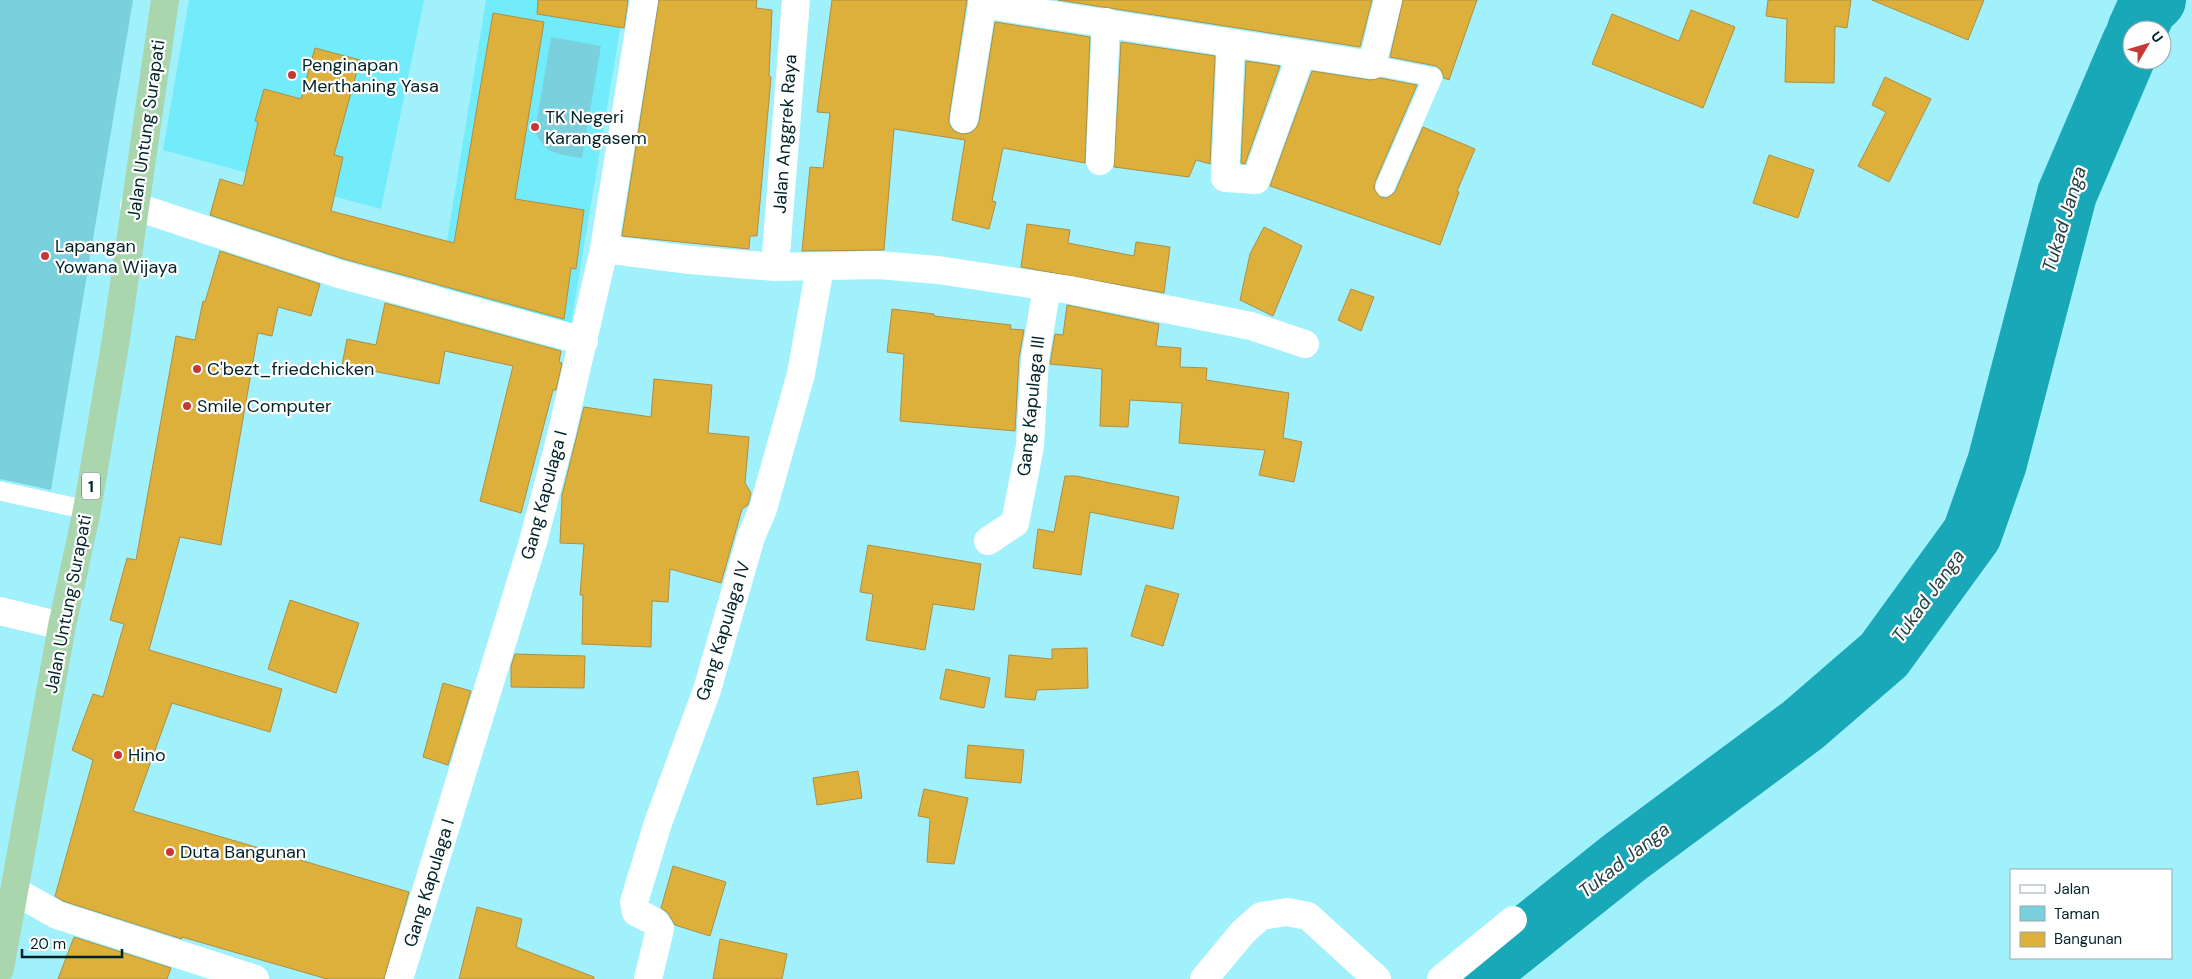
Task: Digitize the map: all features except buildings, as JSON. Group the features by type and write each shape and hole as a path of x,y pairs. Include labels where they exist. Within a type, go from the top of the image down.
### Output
{"highway":[{"name":"Jalan Untung Surapati","path":"0,969 62,626 87,510 116,339 165,0"}],"street":[{"name":"Gang Kapulaga I","path":"399,979 533,542 584,341 604,249 644,0"},
{"name":"Jalan Anggrek Raya","path":"775,268 796,0"},
{"path":"964,119 983,2 1372,65 1388,0"},
{"path":"1100,161 1106,22"},
{"path":"1232,43 1225,178 1256,180 1301,55"},
{"path":"134,206 340,274 584,341"},
{"path":"604,249 775,268 902,266 1047,286 1251,326 1305,344"},
{"name":"Gang Kapulaga IV","path":"648,979 660,929 655,922 636,912 634,902 658,823 707,690 752,537 763,509 801,374 820,267"},
{"name":"Gang Kapulaga III","path":"988,541 1015,523 1030,446 1035,359 1047,286"},
{"path":"0,611 62,626"},
{"path":"15,891 57,915 255,979"},
{"path":"1204,979 1243,932 1261,916 1274,912 1287,912 1308,916 1377,979"},
{"path":"1441,979 1513,920"}],"lane":[{"path":"1372,65 1433,77 1385,187"},
{"path":"0,491 87,510"}],"shaded area":[{"name":"Penginapan Merthaning Yasa","path":"189,0 424,0 381,209 163,150"},
{"name":"TK Negeri Karangasem","path":"486,0 625,0 571,324 436,309"}],"green space":[{"name":"Lapangan Yowana Wijaya","path":"0,0 133,0 51,490 0,479"},
{"path":"551,37 601,46 582,158 553,152 543,145 535,131"}],"waterway":[{"name":"Tukad Janga","path":"2142,20 2147,8 2156,0"},
{"name":"Tukad Janga","path":"1475,979 1625,857 1803,725 1884,655 1972,534 1997,463 2067,194 2122,65"}],"place":[{"name":"Penginapan Merthaning Yasa","path":"292,75"},
{"name":"TK Negeri Karangasem","path":"535,127"},
{"name":"Lapangan Yowana Wijaya","path":"45,256"},
{"name":"C'bezt_friedchicken","path":"197,369"},
{"name":"Smile Computer","path":"187,406"},
{"name":"Hino","path":"118,755"},
{"name":"Duta Bangunan","path":"170,852"}]}
